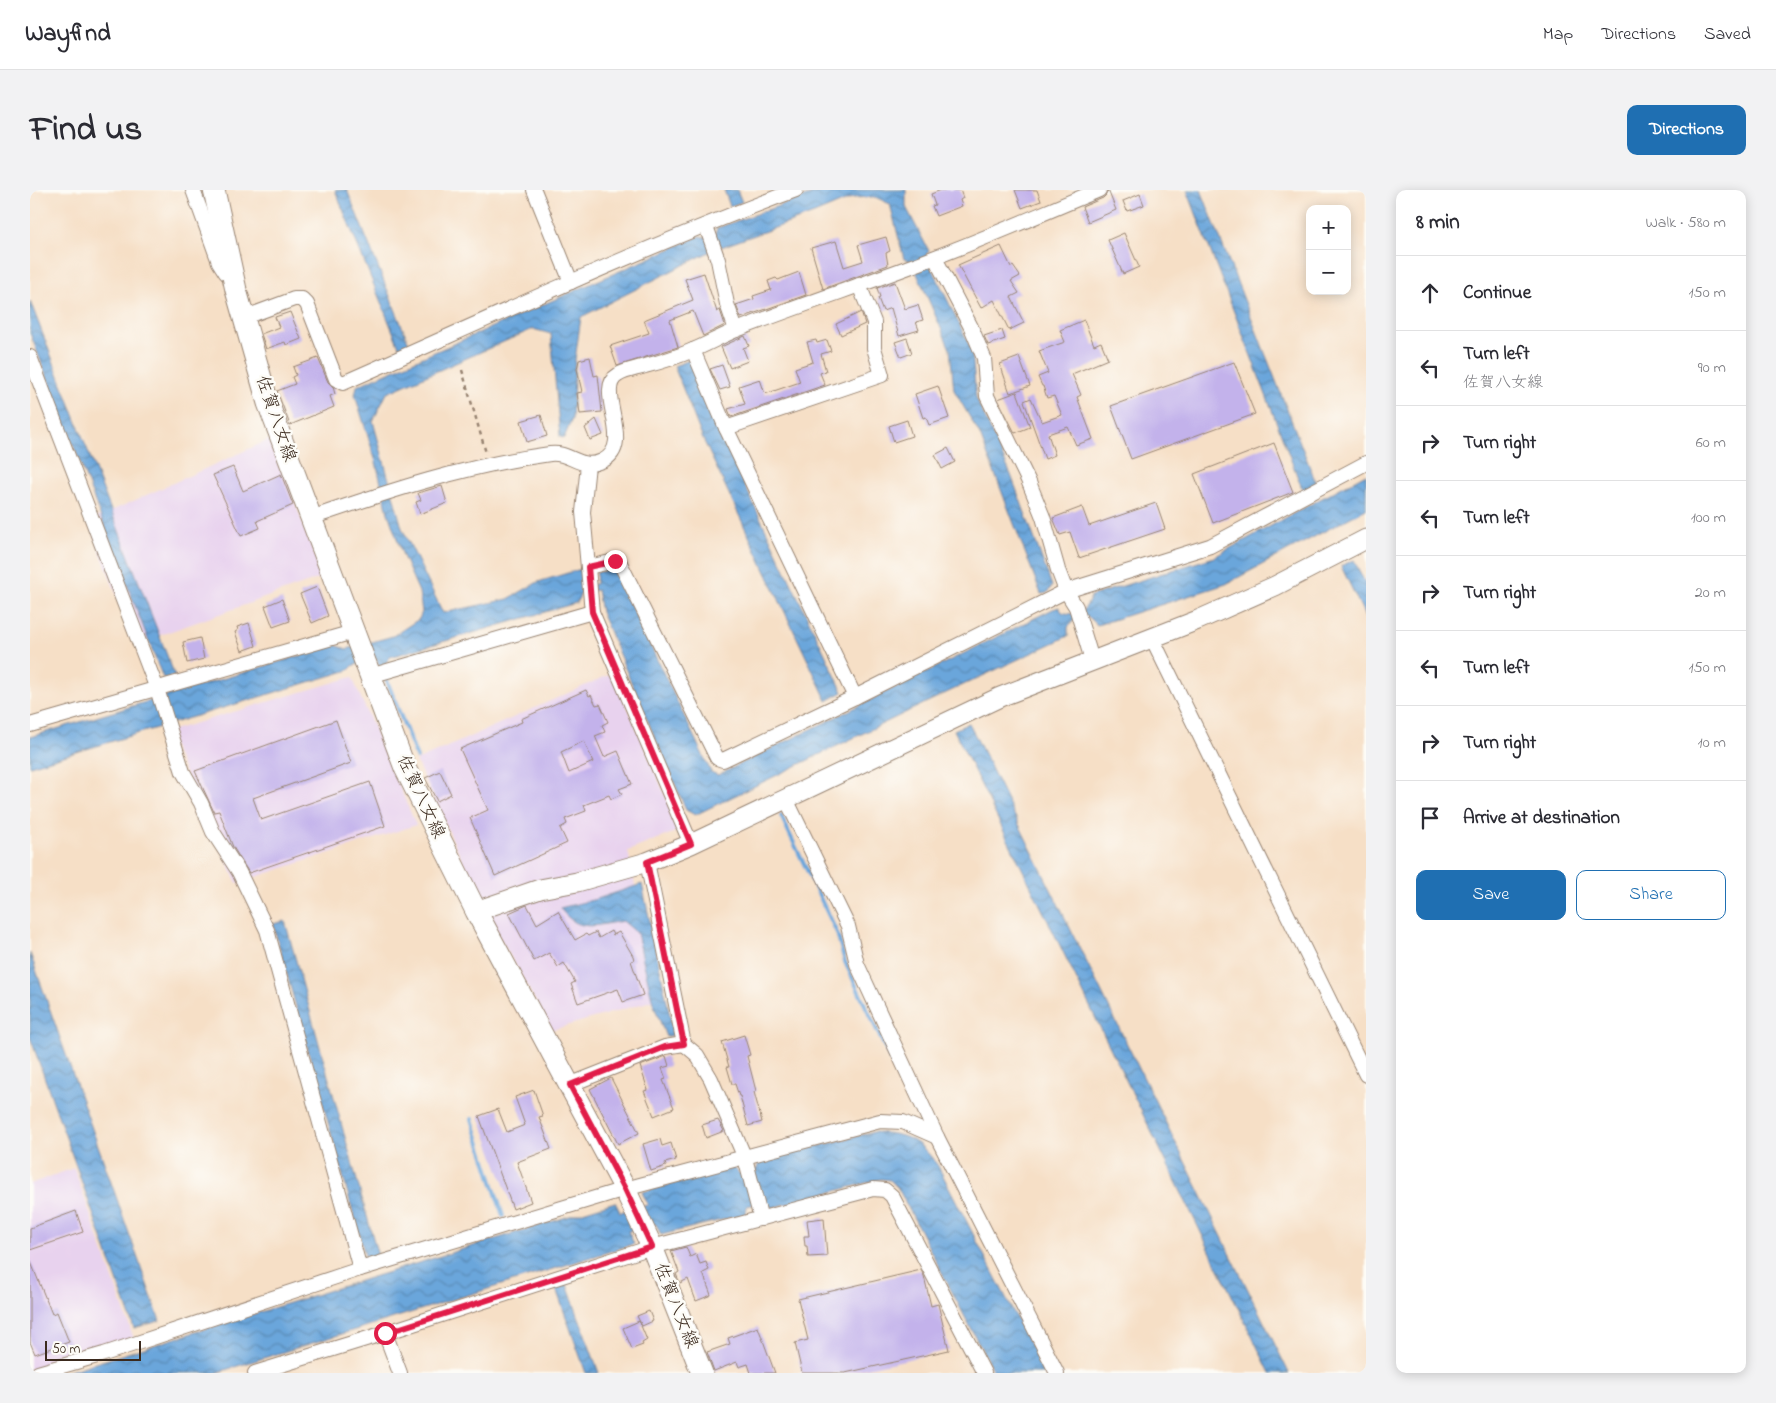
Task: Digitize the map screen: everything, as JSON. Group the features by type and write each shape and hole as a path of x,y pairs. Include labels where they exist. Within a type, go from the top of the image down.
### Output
{"main road":[{"name":"佐賀八女線","path":"214,190 243,318 268,403 405,768 476,912 629,1197 702,1373"}],"street":[{"path":"193,190 219,262 236,290"},
{"path":"534,190 571,282"},
{"path":"243,318 294,299 302,299 307,304 336,379 343,383 571,282 709,234 796,190"},
{"path":"310,518 427,480 490,465 554,453 562,454 588,465 601,462 615,448 616,433 610,388 612,379 620,373 670,359 736,330 933,258 1099,190"},
{"path":"709,234 718,260 727,304 736,330"},
{"path":"933,258 971,327 984,358 987,396 1028,480 1043,517 1058,570 1066,591 1076,608 1092,660"},
{"path":"726,428 882,375 874,348 874,322 859,285"},
{"path":"693,350 726,428 855,697"},
{"path":"30,356 157,689 183,772 201,803 213,832 238,872 267,930 360,1269"},
{"path":"588,567 615,561 620,564 717,758 723,760 855,697 1066,591 1210,546 1366,463"},
{"path":"588,465 583,512 592,612 691,844"},
{"path":"476,912 540,888 577,882 647,862 691,844 1000,697 1198,620 1276,586 1366,538"},
{"path":"368,671 592,612"},
{"path":"30,725 157,689 355,638"},
{"path":"1152,638 1366,1075"},
{"path":"786,798 848,926 857,964 937,1137 1057,1373"},
{"path":"647,862 684,1044 697,1055 711,1079 745,1158 761,1219"},
{"path":"570,1085 665,1047 684,1044"},
{"path":"38,1373 104,1354 360,1269 629,1197 745,1158 880,1121 903,1122 937,1137"},
{"path":"255,1373 385,1333 648,1239 761,1219 872,1189 885,1190 892,1196 984,1373"},
{"path":"385,1333 400,1373"}],"path":[{"path":"462,370 490,465"}],"shaded area":[{"path":"271,439 323,577 135,644 89,521"},
{"path":"613,673 680,830 628,851 658,999 552,1030 492,924 416,761"},
{"path":"352,677 416,825 237,883 166,732"},
{"path":"74,1168 134,1339 30,1370 30,1184"}],"water":[{"path":"335,190 347,190 410,346 400,349"},
{"path":"724,190 737,190 742,202 730,206"},
{"path":"823,190 906,190 906,207 929,251 926,255 972,351 976,398 1011,475 1052,586 1047,593 1041,594 980,435 954,390 950,349 912,262 904,259 890,204 875,197 852,198 814,214 721,247 717,239 711,251 581,317 575,360 572,419 564,438 560,437 551,334 533,329 387,393 373,421 402,528 443,613 508,599 538,582 581,569 582,585 596,584 597,572 612,570 616,574 711,772 718,775 1053,609 1059,607 1062,612 1073,614 1081,612 1087,606 1091,596 1214,557 1366,474 1366,509 1226,584 1097,625 1086,617 1073,621 1068,627 1068,636 695,815 686,810 601,612 597,590 582,592 576,603 390,657 386,663 379,666 376,659 354,665 349,670 30,766 30,737 335,645 347,649 393,636 419,619 422,612 419,592 403,556 388,513 376,462 355,395 357,386 700,236 706,238 715,234 717,228"},
{"path":"1187,190 1201,190 1316,483 1303,491"},
{"path":"30,301 175,676 163,678 30,333"},
{"path":"690,360 719,431 843,692 827,701 702,437 674,366"},
{"path":"1354,560 1366,585 1366,618 1341,566"},
{"path":"969,723 1289,1373 1270,1373 954,730"},
{"path":"642,884 674,1035 666,1037 653,1003 637,933 623,921 596,926 581,925 574,922 560,908 597,899"},
{"path":"285,921 378,1256 366,1259 273,924"},
{"path":"30,953 160,1321 134,1328 30,1037"},
{"path":"873,1132 895,1134 911,1139 924,1149 938,1166 1045,1373 994,1373 898,1188 890,1180 881,1179 771,1208 765,1202 747,1206 746,1214 661,1235 656,1224 628,1231 634,1244 215,1373 63,1373 615,1202 620,1212 648,1205 642,1192 734,1168 740,1174 757,1169 759,1161"},
{"path":"566,1282 599,1373 586,1373 555,1286"}],"building":[{"path":"941,190 960,190 963,198 960,200 962,206 936,216 932,206 935,205 931,194"},
{"path":"1015,190 1037,190 1041,201 1022,208"},
{"path":"1108,190 1116,210 1088,222 1082,207 1103,198"},
{"path":"1140,194 1144,205 1127,211 1123,201"},
{"path":"1124,233 1139,267 1123,274 1108,240"},
{"path":"886,237 890,251 886,253 888,265 823,289 811,248 836,241 844,267 863,261 858,245"},
{"path":"1001,246 1011,267 1013,266 1020,276 1011,281 1019,293 1011,297 1024,323 1009,330 994,300 981,308 958,265"},
{"path":"799,272 806,295 741,318 736,305 754,299 753,296 771,290 768,281 776,278 778,280"},
{"path":"704,273 717,312 720,310 725,325 703,336 693,311 670,320 678,347 617,366 610,346 649,333 644,320 693,300 685,279"},
{"path":"895,282 905,309 918,305 923,320 916,322 919,330 899,336 891,308 883,311 878,298 880,297 877,288"},
{"path":"290,312 301,339 286,345 285,342 266,349 261,334 279,327 275,317"},
{"path":"861,312 865,324 841,335 836,324"},
{"path":"1084,320 1094,345 1101,342 1108,359 1072,374 1081,395 1077,397 1093,439 1076,445 1068,427 1048,434 1055,455 1045,459 1024,401 1031,398 1042,422 1062,415 1054,396 1047,398 1038,377 1048,373 1039,351 1065,342 1060,330"},
{"path":"1002,330 1005,339 988,345 984,336"},
{"path":"745,336 749,346 743,348 748,361 730,368 721,347"},
{"path":"907,338 912,353 901,357 895,342"},
{"path":"816,340 817,343 827,340 831,351 821,354 826,371 820,373 825,385 731,417 728,409 745,404 739,386 760,379 765,394 800,382 795,368 813,362 807,342"},
{"path":"590,357 594,376 598,375 602,412 580,414 577,393 582,392 577,369 579,360"},
{"path":"1019,357 1030,386 1010,393 1000,364"},
{"path":"318,358 328,382 333,387 335,394 330,396 334,407 290,425 277,391 295,384 292,377 296,375 293,367"},
{"path":"1234,362 1255,414 1131,459 1111,406"},
{"path":"722,365 730,387 720,390 710,369"},
{"path":"938,386 949,418 929,425 926,417 923,418 915,394"},
{"path":"1017,392 1030,427 1015,433 998,399"},
{"path":"541,415 547,436 527,442 521,421"},
{"path":"596,419 603,435 590,440 585,428"},
{"path":"907,420 912,436 894,442 889,426"},
{"path":"1274,443 1293,492 1213,523 1194,474"},
{"path":"948,448 955,462 942,469 935,455"},
{"path":"233,467 243,491 281,474 293,505 257,521 260,528 241,536 213,475"},
{"path":"442,486 447,503 420,514 416,502 421,500 418,493"},
{"path":"1156,503 1165,529 1079,558 1070,532 1060,535 1053,518 1082,507 1089,526"},
{"path":"317,587 328,616 312,623 300,594"},
{"path":"282,599 290,621 273,627 265,606"},
{"path":"249,623 256,646 242,651 235,632 238,630 237,627"},
{"path":"200,638 204,659 187,663 183,642"},
{"path":"586,690 596,705 600,704 608,722 602,725 605,732 595,736 604,757 618,751 632,784 619,789 622,794 611,799 609,795 584,805 586,811 565,819 567,824 560,828 567,843 495,876 470,818 488,810 460,749 522,722 521,719","holes":["584,741 593,762 569,773 561,752"]},
{"path":"336,720 351,763 253,798 261,820 370,782 385,826 249,873 233,847 219,811 214,812 195,771"},
{"path":"440,771 451,794 437,801 425,778"},
{"path":"527,905 537,924 558,911 575,940 586,934 588,936 596,932 599,938 611,931 613,935 619,932 633,956 634,960 631,961 643,995 623,1002 618,989 578,1003 571,984 575,982 564,963 558,967 549,953 534,961 509,913"},
{"path":"744,1035 750,1055 747,1056 762,1122 748,1126 740,1096 735,1084 732,1084 722,1042"},
{"path":"666,1056 669,1066 662,1068 666,1079 663,1080 674,1108 654,1116 644,1091 648,1090 640,1066"},
{"path":"611,1078 639,1133 618,1144 590,1089"},
{"path":"534,1090 543,1116 539,1117 551,1149 517,1162 531,1202 513,1209 479,1116 498,1109 507,1132 525,1125 515,1097"},
{"path":"718,1120 724,1131 706,1138 702,1125"},
{"path":"660,1139 662,1146 671,1143 676,1160 665,1163 666,1166 651,1171 643,1144"},
{"path":"76,1211 83,1232 30,1250 30,1228"},
{"path":"824,1218 827,1256 808,1257 804,1236 809,1236 807,1220"},
{"path":"686,1247 690,1257 696,1254 700,1264 706,1262 709,1270 703,1273 711,1295 696,1301 688,1279 680,1283 676,1274 679,1272 671,1251"},
{"path":"30,1260 52,1314 57,1312 69,1342 35,1354 30,1342"},
{"path":"921,1270 931,1306 938,1304 949,1350 845,1373 802,1373 795,1343 808,1340 798,1299"},
{"path":"649,1311 653,1321 642,1326 637,1316"},
{"path":"639,1321 647,1340 642,1343 643,1345 632,1349 623,1328"},
{"path":"758,1327 775,1373 751,1373 748,1364 739,1367 737,1362 714,1371 707,1352 730,1344 728,1338"}],"waterway":[{"path":"386,678 417,758"},
{"path":"781,816 837,933 845,962 910,1101"},
{"path":"472,1119 503,1216"}],"route":[{"path":"385,1333 652,1247 625,1189 570,1085 665,1047 684,1044 647,862 691,844 592,612 588,567 615,561"}]}
